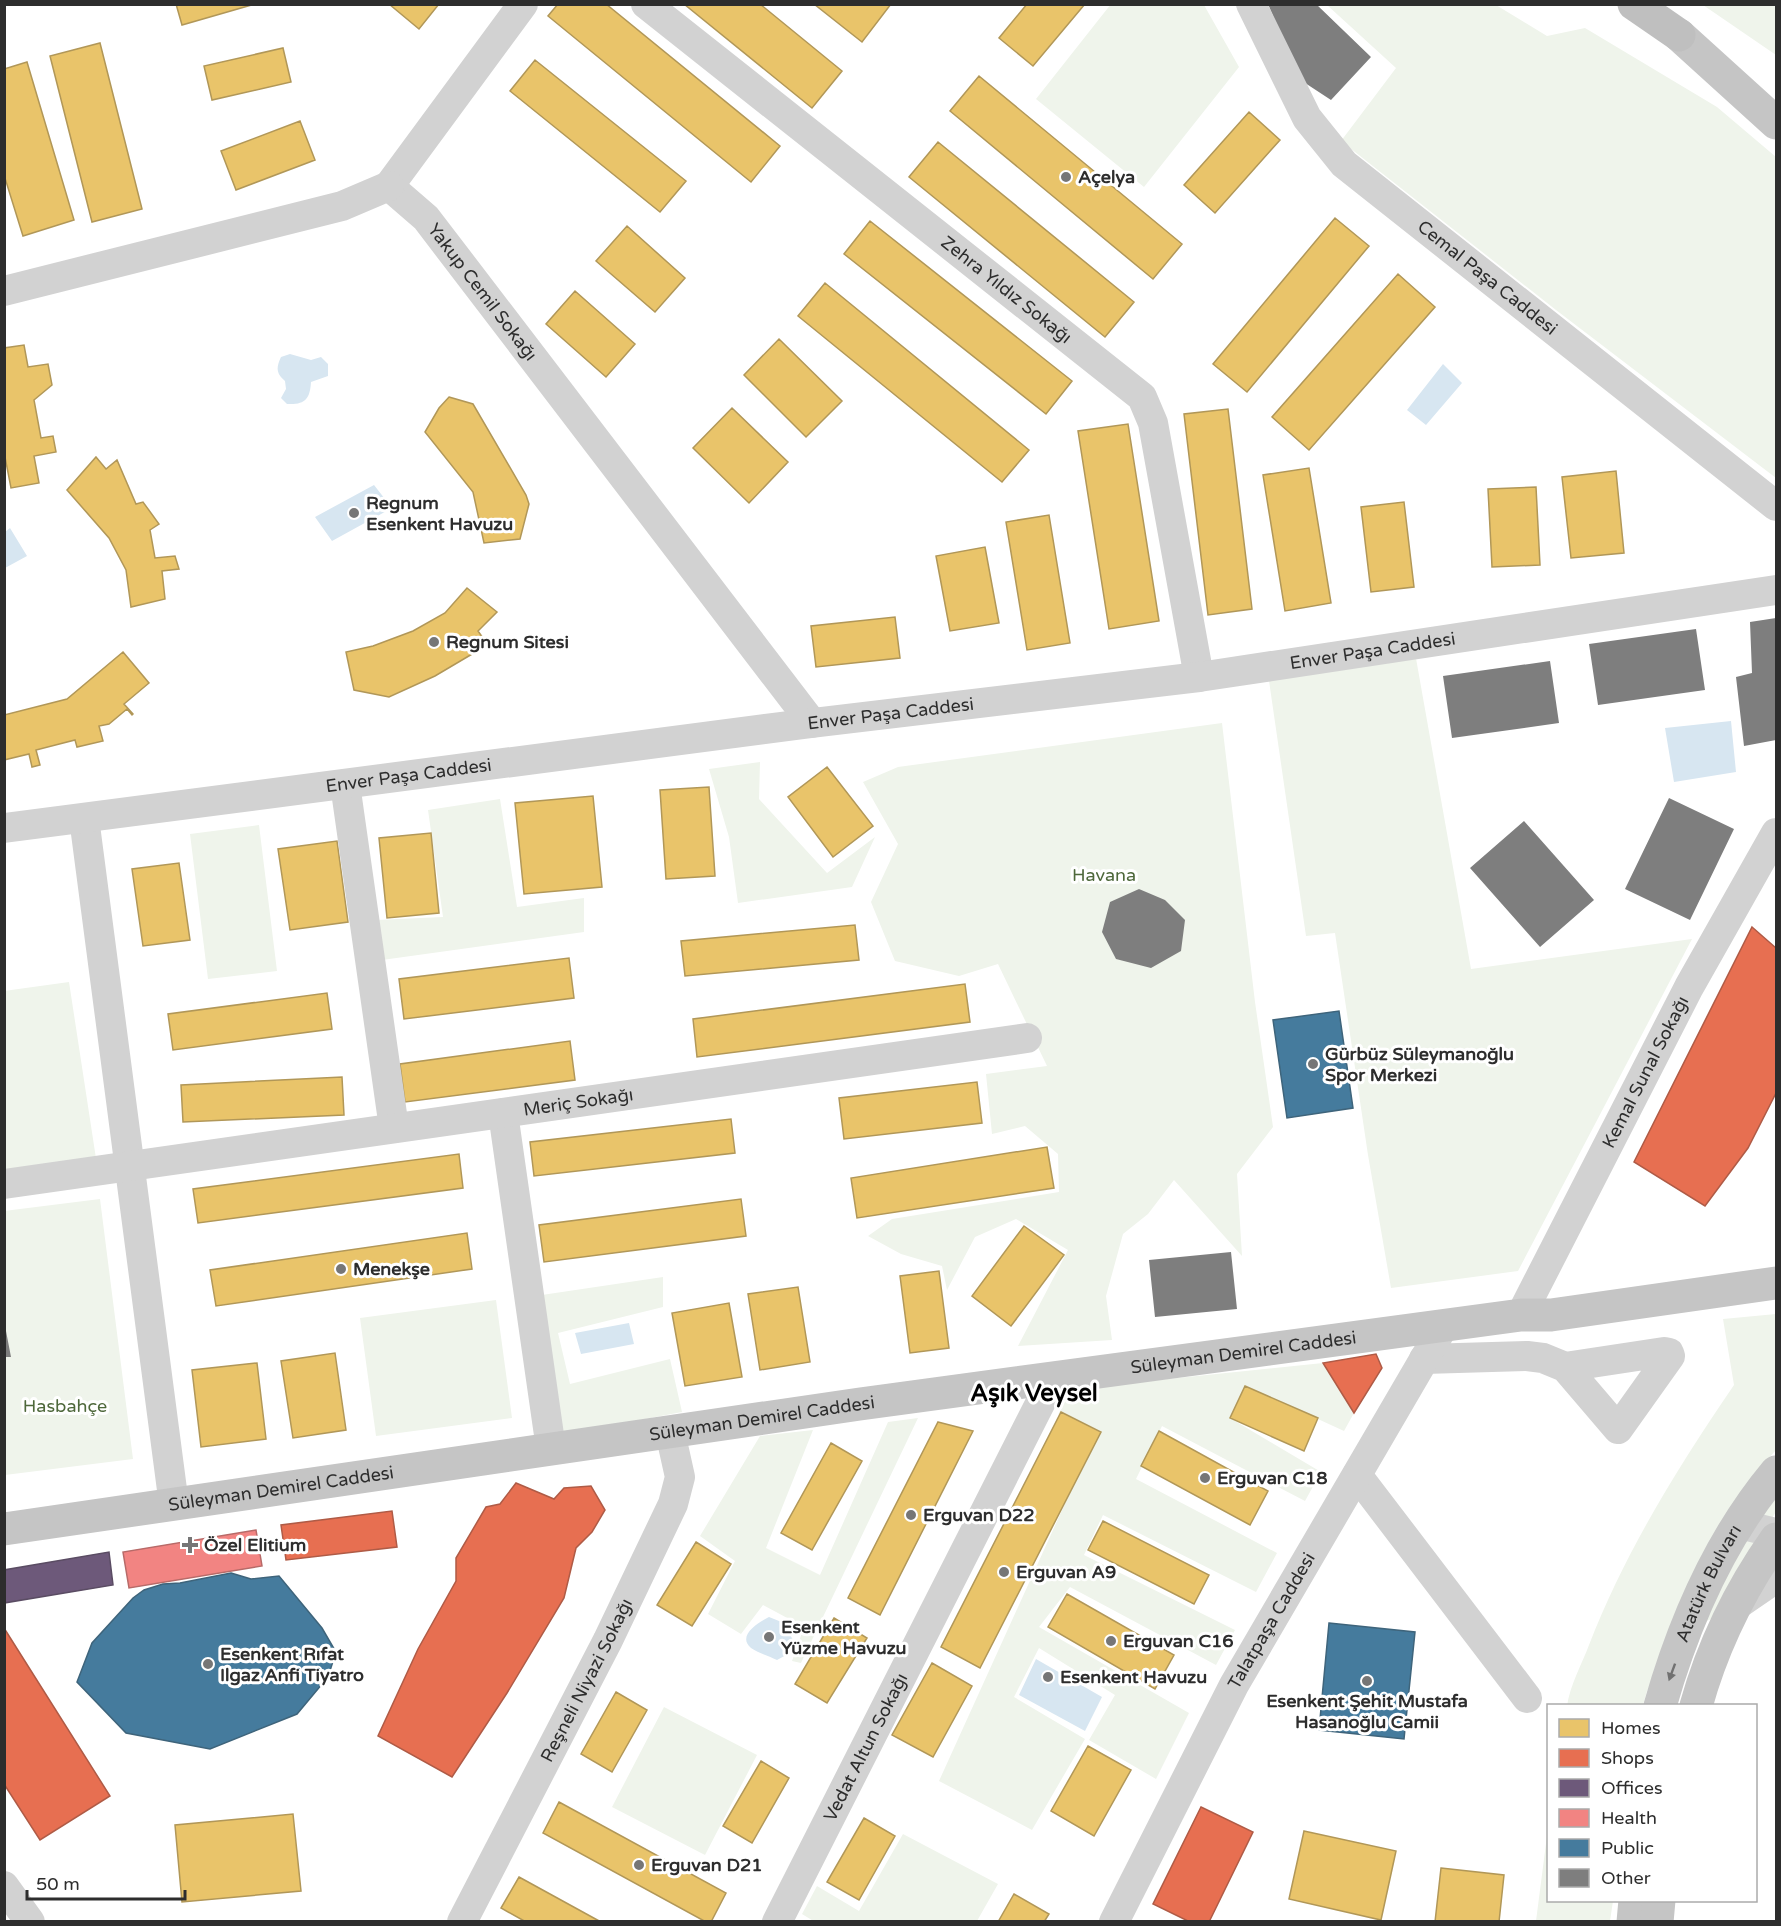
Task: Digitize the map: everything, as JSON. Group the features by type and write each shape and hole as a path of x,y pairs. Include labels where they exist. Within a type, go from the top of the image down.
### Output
{"highway":[{"path":"1634,4 1679,35"}],"main road":[{"path":"1679,35 1776,99"},
{"path":"1679,35 1776,123"},
{"name":"Süleyman Demirel Caddesi","path":"4,1529 840,1406 1443,1327 1521,1315 1548,1307 1776,1271"},
{"name":"Süleyman Demirel Caddesi","path":"1521,1315 1551,1315 1776,1283"},
{"name":"Atatürk Bulvarı","path":"1661,1704 1710,1573 1739,1524 1776,1473"},
{"name":"Atatürk Bulvarı","path":"1697,1704 1709,1664 1734,1607 1776,1539"}],"street":[{"path":"4,291 342,206 389,186 523,4"},
{"name":"Zehra Yıldız Sokağı","path":"646,4 1142,397 1153,423 1199,677"},
{"name":"Cemal Paşa Caddesi","path":"1251,4 1307,118 1344,164 1776,506"},
{"name":"Yakup Cemil Sokağı","path":"389,186 426,218 812,723"},
{"name":"Enver Paşa Caddesi","path":"4,828 812,723 1199,677 1776,591"},
{"path":"345,784 394,1128"},
{"path":"84,818 174,1505"},
{"name":"Kemal Sunal Sokağı","path":"1521,1315 1689,987 1776,833"},
{"name":"Meriç Sokağı","path":"4,1184 1027,1038"},
{"path":"503,1113 551,1449"},
{"name":"Talatpaşa Caddesi","path":"1114,1922 1234,1685 1443,1327"},
{"path":"1424,1359 1527,1356 1543,1358 1565,1367"},
{"name":"Vedat Altun Sokağı","path":"777,1922 1053,1378"},
{"name":"Reşneli Niyazi Sokağı","path":"462,1922 608,1640 673,1504 680,1477 670,1432"},
{"path":"1357,1475 1527,1698"},
{"path":"1739,1524 1776,1533"},
{"path":"1734,1607 1776,1578"},
{"path":"4,1886 30,1922"}],"green space":[{"path":"1111,4 1204,5 1239,67 1144,187 1036,99"},
{"path":"1327,5 1496,5 1547,36 1585,28 1717,107 1776,157 1776,478 1556,310 1341,141 1396,68"},
{"path":"1703,5 1776,5 1776,55"},
{"path":"1414,647 1471,969 1692,939 1518,1271 1391,1288 1368,1155 1335,933 1306,936 1267,667"},
{"name":"Havana","path":"1222,723 1255,1002 1273,1127 1237,1174 1242,1256 1174,1180 1148,1214 1123,1234 1106,1296 1112,1340 1018,1346 1068,1250 1016,1219 975,1237 947,1290 942,1266 901,1254 868,1236 892,1219 1059,1192 1058,1154 1025,1126 992,1134 986,1074 1047,1066 998,964 959,976 895,961 871,902 898,844 863,782 898,767"},
{"path":"760,762 759,799 827,873 875,837 852,887 738,903 729,837 709,769"},
{"path":"500,799 517,907 584,898 584,932 382,960 376,920 443,917 428,810"},
{"path":"259,825 277,971 208,979 190,834"},
{"path":"69,982 97,1165 5,1178 4,991"},
{"name":"Hasbahçe","path":"100,1199 133,1459 5,1475 4,1211"},
{"path":"663,1277 663,1307 558,1333 570,1384 670,1359 682,1412 555,1436 535,1296"},
{"path":"496,1300 512,1418 376,1436 360,1318"},
{"path":"1776,1314 1776,1450 1760,1468 1647,1691 1643,1704 1568,1704 1573,1682 1603,1610 1636,1543 1673,1479 1734,1385 1723,1319"},
{"path":"1323,1363 1354,1413 1344,1431 1246,1386 1230,1418 1321,1472 1305,1501 1162,1426 1136,1479 1277,1553 1256,1592 1103,1515 1084,1555 1235,1630 1216,1665 1070,1587 1039,1627 1189,1713 1156,1779 1089,1740 1115,1695 1039,1648 1014,1697 1085,1739 1032,1830 939,1781 1068,1497 1101,1433 1061,1412 1058,1415 1071,1389"},
{"path":"918,1418 801,1663 792,1661 804,1627 763,1605 741,1634 708,1614 735,1561 700,1536 760,1436 813,1430 766,1548 820,1575 888,1422"},
{"path":"1776,1491 1776,1512 1711,1619 1702,1623 1708,1597"},
{"path":"664,1707 757,1755 705,1855 612,1807"},
{"path":"903,1834 998,1884 977,1921 815,1922 802,1914 817,1886 859,1911"},
{"path":"1547,1836 1547,1902 1613,1902 1610,1921 1536,1921"}],"shaded area":[{"path":"290,354 311,360 321,357 328,364 328,376 311,382 308,397 305,400 287,404 281,398 286,389 285,381 278,370 278,364 281,357"},
{"path":"1443,364 1462,383 1426,425 1407,410"},
{"name":"Regnum Esenkent Havuzu","path":"374,485 392,508 332,541 315,517"},
{"path":"10,528 27,556 5,568 5,532"},
{"path":"1731,721 1736,772 1674,782 1665,728"},
{"path":"629,1323 634,1344 581,1354 575,1333"},
{"name":"Esenkent Yüzme Havuzu","path":"769,1617 789,1625 789,1633 793,1640 788,1654 777,1660 751,1648 746,1638 751,1630"},
{"name":"Esenkent Havuzu","path":"1036,1659 1102,1697 1085,1731 1019,1695"}],"building: Homes":[{"path":"176,4 255,4 182,25"},
{"path":"389,4 439,4 419,29"},
{"path":"558,4 606,4 780,146 751,182 548,16"},
{"path":"684,4 760,4 842,71 812,108"},
{"path":"814,4 891,4 862,42"},
{"path":"1027,4 1085,4 1033,66 999,38"},
{"path":"100,43 142,209 92,222 50,56"},
{"path":"283,48 291,82 212,100 204,66"},
{"path":"535,60 686,181 660,212 510,91"},
{"path":"27,62 74,220 23,236 4,175 4,69"},
{"name":"Açelya","path":"979,76 1182,244 1153,279 950,111"},
{"name":"Açelya","path":"1249,112 1280,140 1215,213 1184,185"},
{"path":"300,121 315,160 236,190 221,151"},
{"name":"Açelya","path":"938,142 1134,302 1105,337 909,177"},
{"path":"1335,218 1369,246 1247,392 1213,364"},
{"path":"870,221 1072,381 1046,414 844,254"},
{"path":"627,226 685,278 655,312 596,261"},
{"path":"1398,274 1435,307 1309,450 1272,417"},
{"path":"825,283 1029,450 1002,482 798,316"},
{"path":"575,291 635,344 606,377 546,324"},
{"path":"779,339 842,401 806,437 744,375"},
{"path":"24,345 28,367 48,364 52,385 34,400 41,438 53,436 56,452 34,456 39,483 11,488 4,452 4,348"},
{"path":"449,397 473,404 526,495 529,504 520,539 484,543 473,492 425,432 439,408"},
{"path":"732,408 788,462 749,503 693,448"},
{"path":"1228,409 1252,609 1208,615 1184,414"},
{"path":"1128,424 1159,621 1109,629 1078,431"},
{"path":"96,457 106,469 117,460 136,504 143,502 159,524 150,530 155,558 175,556 179,569 162,571 165,599 131,607 126,570 109,538 67,490"},
{"path":"1309,468 1331,603 1285,611 1263,475"},
{"path":"1616,471 1624,553 1571,558 1562,477"},
{"path":"1536,487 1540,565 1492,567 1488,489"},
{"path":"1404,502 1414,587 1371,592 1361,507"},
{"path":"1049,515 1070,643 1027,650 1006,522"},
{"path":"985,547 999,623 950,631 936,556"},
{"name":"Regnum Sitesi","path":"467,588 497,612 478,631 483,638 484,647 435,676 389,697 354,690 346,652 373,646 413,631 445,613"},
{"path":"895,617 900,658 816,667 811,626"},
{"path":"123,652 149,683 124,704 132,715 127,709 109,724 99,726 103,741 77,747 75,740 36,750 40,765 32,767 29,754 4,760 4,715 67,699"},
{"path":"827,767 873,826 833,857 788,797"},
{"path":"709,787 715,876 666,879 660,790"},
{"path":"593,796 602,887 524,894 515,803"},
{"path":"431,833 439,913 387,918 379,838"},
{"path":"337,841 348,922 290,930 278,849"},
{"path":"179,863 190,940 143,946 132,869"},
{"path":"855,925 859,960 685,976 681,941"},
{"path":"569,958 574,998 404,1019 399,979"},
{"path":"965,984 970,1022 697,1057 693,1019"},
{"path":"327,993 332,1029 173,1050 168,1014"},
{"path":"570,1041 575,1080 405,1102 400,1064"},
{"path":"342,1077 344,1115 183,1122 181,1085"},
{"path":"977,1082 982,1123 844,1139 839,1098"},
{"path":"731,1119 735,1153 534,1176 530,1142"},
{"path":"1047,1147 1054,1188 857,1218 851,1178"},
{"path":"459,1154 463,1188 198,1223 193,1189"},
{"path":"741,1199 746,1236 544,1262 539,1225"},
{"path":"1024,1226 1064,1255 1011,1326 972,1296"},
{"name":"Menekşe","path":"467,1233 472,1269 216,1306 210,1270"},
{"path":"939,1271 949,1348 910,1353 900,1276"},
{"path":"798,1287 810,1362 760,1370 748,1294"},
{"path":"729,1303 742,1377 685,1386 672,1313"},
{"path":"335,1353 346,1430 293,1438 281,1361"},
{"path":"257,1363 266,1439 201,1447 192,1370"},
{"path":"1245,1386 1318,1418 1304,1451 1230,1418"},
{"name":"Erguvan A9","path":"1061,1412 1101,1432 980,1668 941,1647"},
{"name":"Erguvan D22","path":"938,1422 973,1431 880,1615 848,1598"},
{"name":"Erguvan C18","path":"1159,1431 1268,1491 1250,1525 1141,1466"},
{"path":"831,1443 862,1461 812,1550 781,1533"},
{"path":"1103,1521 1209,1575 1194,1604 1088,1550"},
{"path":"696,1542 731,1564 692,1626 657,1605"},
{"name":"Erguvan C16","path":"1067,1594 1174,1655 1155,1689 1048,1627"},
{"path":"834,1618 867,1638 827,1703 795,1684"},
{"path":"932,1663 972,1686 933,1757 892,1735"},
{"path":"616,1692 647,1710 612,1772 581,1754"},
{"path":"1088,1746 1131,1770 1094,1836 1051,1811"},
{"path":"761,1761 789,1778 752,1843 723,1826"},
{"name":"Erguvan D21","path":"559,1802 726,1893 711,1922 706,1922 543,1833"},
{"path":"293,1814 301,1891 182,1902 175,1825"},
{"path":"864,1818 895,1836 859,1900 827,1882"},
{"path":"1304,1831 1396,1851 1381,1920 1289,1899"},
{"path":"1441,1868 1504,1875 1499,1922 1435,1922"},
{"path":"519,1877 601,1922 526,1922 501,1908"},
{"path":"1014,1894 1049,1914 1044,1922 998,1922"}],"building: Shops":[{"path":"1752,927 1776,948 1776,1093 1748,1148 1705,1206 1634,1162"},
{"path":"1376,1354 1382,1368 1354,1413 1323,1363"},
{"path":"516,1483 554,1499 564,1488 591,1486 605,1510 592,1532 576,1548 564,1598 507,1693 452,1777 378,1736 418,1649 456,1581 456,1558 486,1507 500,1504"},
{"path":"392,1511 397,1547 286,1560 281,1525"},
{"path":"4,1628 110,1796 40,1840 4,1784"},
{"path":"1201,1807 1253,1832 1209,1922 1190,1922 1153,1904"}],"building: Offices":[{"path":"109,1552 113,1585 4,1603 4,1570"}],"building: Health":[{"path":"256,1530 262,1566 129,1588 123,1552"}],"building: Public":[{"name":"Gürbüz Süleymanoğlu Spor Merkezi","path":"1339,1011 1353,1108 1287,1118 1273,1020"},
{"name":"Esenkent Rıfat Ilgaz Anfi Tiyatro","path":"231,1573 251,1579 279,1576 322,1628 336,1652 328,1677 297,1714 210,1749 126,1733 77,1682 92,1643 133,1598 144,1590 163,1584"},
{"name":"Esenkent Şehit Mustafa Hasanoğlu Camii","path":"1329,1623 1415,1632 1404,1739 1319,1730"}],"building: Other":[{"path":"1268,4 1316,4 1371,57 1331,100 1299,79"},
{"path":"1776,618 1776,740 1744,746 1736,677 1752,673 1750,622"},
{"path":"1696,629 1705,690 1598,705 1589,644"},
{"path":"1550,661 1559,723 1452,738 1443,676"},
{"path":"1669,798 1734,829 1690,920 1625,889"},
{"path":"1524,821 1594,900 1540,947 1470,868"},
{"path":"1139,889 1165,900 1185,920 1181,951 1151,968 1116,959 1102,932 1110,902"},
{"path":"1231,1252 1237,1309 1155,1317 1149,1260"},
{"path":"4,1331 6,1331 11,1357 4,1357"}],"place":[{"name":"Açelya","path":"1066,177"},
{"name":"Regnum Esenkent Havuzu","path":"354,513"},
{"name":"Regnum Sitesi","path":"434,642"},
{"name":"Gürbüz Süleymanoğlu Spor Merkezi","path":"1313,1064"},
{"name":"Menekşe","path":"341,1269"},
{"name":"Erguvan C18","path":"1205,1478"},
{"name":"Erguvan D22","path":"911,1515"},
{"name":"Özel Elitium","path":"190,1545"},
{"name":"Erguvan A9","path":"1004,1572"},
{"name":"Esenkent Yüzme Havuzu","path":"769,1637"},
{"name":"Erguvan C16","path":"1111,1641"},
{"name":"Esenkent Rıfat Ilgaz Anfi Tiyatro","path":"208,1664"},
{"name":"Esenkent Havuzu","path":"1048,1677"},
{"name":"Esenkent Şehit Mustafa Hasanoğlu Camii","path":"1367,1681"},
{"name":"Erguvan D21","path":"639,1865"}],"district":[{"name":"Aşık Veysel","path":"1034,1393"}]}
